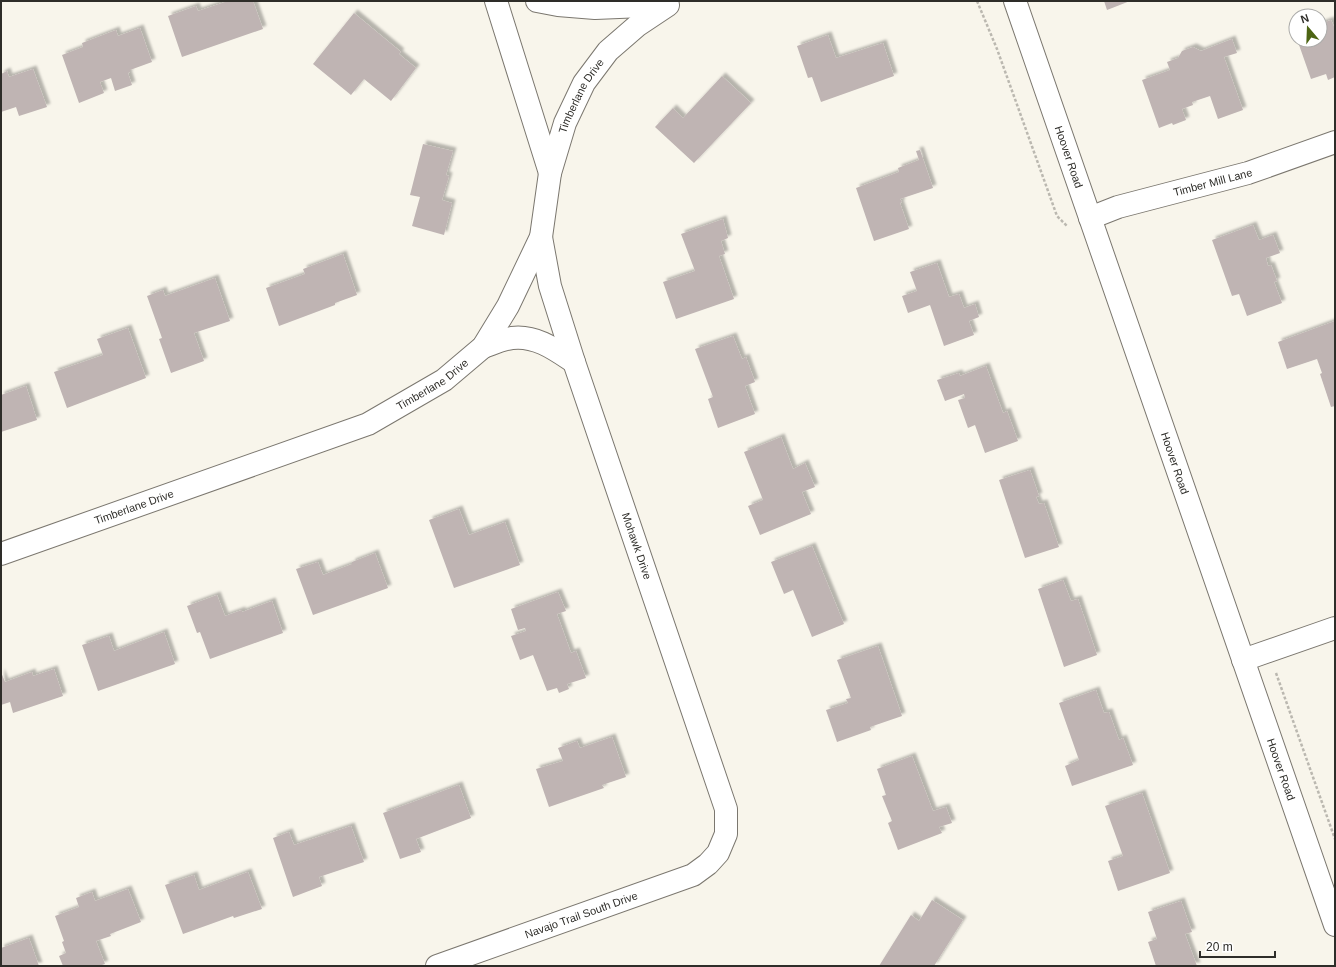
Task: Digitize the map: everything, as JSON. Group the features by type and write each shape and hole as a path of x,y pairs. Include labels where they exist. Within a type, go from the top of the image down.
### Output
{"street":[{"path":"496,1 550,173"},
{"path":"537,1 558,5 595,8 673,3"},
{"name":"Hoover Road","path":"1015,1 1335,925"},
{"name":"Timberlane Drive","path":"1,554 368,424 444,380 483,347 508,306 541,237 550,173 565,123 584,83 608,51 638,25 673,3"},
{"name":"Timber Mill Lane","path":"1090,218 1118,207 1248,172 1335,142"},
{"name":"Mohawk Drive","path":"541,237 550,286 574,362 726,809 726,834 718,853"},
{"path":"483,347 512,338 527,338 556,350 574,362"},
{"path":"1243,660 1335,628"},
{"name":"Navajo Trail South Drive","path":"437,966 693,875 708,864 718,853"}],"path":[{"path":"1276,672 1335,839"}],"building":[{"path":"228,1 253,1 263,29 182,57 168,16 196,6 198,11"},
{"path":"1104,1 1130,1 1107,10"},
{"path":"354,13 401,52 399,54 416,68 391,101 364,79 351,95 313,64"},
{"path":"1331,20 1335,29 1335,77 1328,80 1326,74 1311,79 1300,48 1328,48 1328,21"},
{"path":"140,28 152,62 130,70 128,73 132,85 115,91 111,78 100,82 104,93 79,103 62,55 83,47 82,43 116,30 118,36"},
{"path":"828,35 836,58 883,43 894,76 821,102 812,77 808,78 797,46"},
{"path":"1232,39 1237,53 1224,57 1243,110 1218,119 1210,96 1192,102 1193,105 1182,109 1186,120 1159,128 1142,80 1170,70 1167,62 1178,58 1182,51 1193,47 1201,51"},
{"path":"33,69 47,107 19,116 16,107 1,112 1,74 7,71 9,77"},
{"path":"722,76 751,103 694,163 655,127 673,108 683,118"},
{"path":"423,144 453,151 446,175 449,176 442,200 452,203 444,235 412,226 420,197 410,195"},
{"path":"920,150 933,188 900,199 909,229 874,241 856,188 899,172 898,168 919,160 916,151"},
{"path":"723,219 728,238 721,241 725,254 719,256 734,299 676,319 663,282 695,271 681,234"},
{"path":"1253,225 1259,240 1273,235 1280,253 1266,258 1268,266 1271,265 1277,281 1274,282 1282,303 1247,316 1239,294 1232,296 1212,240"},
{"path":"343,254 357,295 279,326 266,288 305,274 303,269"},
{"path":"937,263 949,297 959,294 964,308 975,304 979,317 969,321 974,335 944,346 930,305 908,313 902,296 917,291 910,272"},
{"path":"215,278 230,321 194,333 204,361 171,373 159,339 162,338 147,296 163,290 165,296"},
{"path":"1335,321 1335,406 1331,407 1320,374 1322,373 1317,359 1287,369 1278,342"},
{"path":"128,328 146,378 67,408 54,372 103,355 97,339"},
{"path":"733,336 742,359 746,357 755,382 745,386 755,414 718,428 708,399 713,397 695,349"},
{"path":"986,366 1003,413 1007,411 1018,441 985,453 975,425 968,428 958,400 965,398 964,394 945,401 937,380 959,373 960,376"},
{"path":"26,386 37,420 1,432 1,395"},
{"path":"781,437 793,469 805,463 815,487 802,492 811,514 760,535 748,506 763,500 744,452"},
{"path":"1030,470 1039,496 1036,497 1039,504 1044,503 1059,547 1025,558 999,480"},
{"path":"459,509 469,535 505,522 520,565 454,588 429,520"},
{"path":"812,546 844,624 812,637 793,590 784,594 771,562"},
{"path":"375,553 388,588 313,615 296,569 318,562 323,575"},
{"path":"1063,580 1071,601 1078,599 1097,655 1064,667 1038,589"},
{"path":"558,592 566,611 557,614 571,653 576,651 586,678 567,684 569,689 559,693 557,688 547,691 533,655 520,660 511,636 526,631 525,628 518,630 511,609"},
{"path":"217,595 225,616 242,610 242,612 272,601 283,633 210,659 200,632 197,633 187,606"},
{"path":"164,632 175,664 98,691 82,645 109,636 114,651"},
{"path":"878,646 902,716 870,727 871,730 837,742 826,710 848,703 846,699 851,698 837,660"},
{"path":"54,669 63,696 13,713 10,702 1,705 1,672 5,682 32,672 33,676"},
{"path":"1096,690 1104,713 1109,712 1119,740 1123,738 1133,765 1072,786 1065,766 1079,760 1059,703"},
{"path":"612,737 626,777 602,785 604,788 549,807 536,769 563,761 558,748 577,741 580,748"},
{"path":"912,756 933,811 946,807 952,823 939,827 942,833 898,850 888,823 892,821 882,796 886,795 877,769"},
{"path":"459,785 471,818 416,839 421,852 400,859 383,813"},
{"path":"1142,793 1170,873 1118,891 1108,861 1123,856 1105,806"},
{"path":"351,826 364,862 319,877 322,886 293,897 273,838 289,832 294,845"},
{"path":"248,872 262,909 234,918 233,916 183,934 165,885 194,875 199,890"},
{"path":"128,889 141,922 110,934 111,936 96,941 105,964 99,966 63,966 59,956 66,953 62,942 64,941 55,916 79,907 76,898 92,892 95,901"},
{"path":"932,900 963,920 934,966 879,966 911,915 919,921"},
{"path":"1181,901 1192,932 1185,934 1197,966 1156,966 1148,942 1157,939 1148,912"},
{"path":"29,938 39,966 1,966 1,948"}]}
